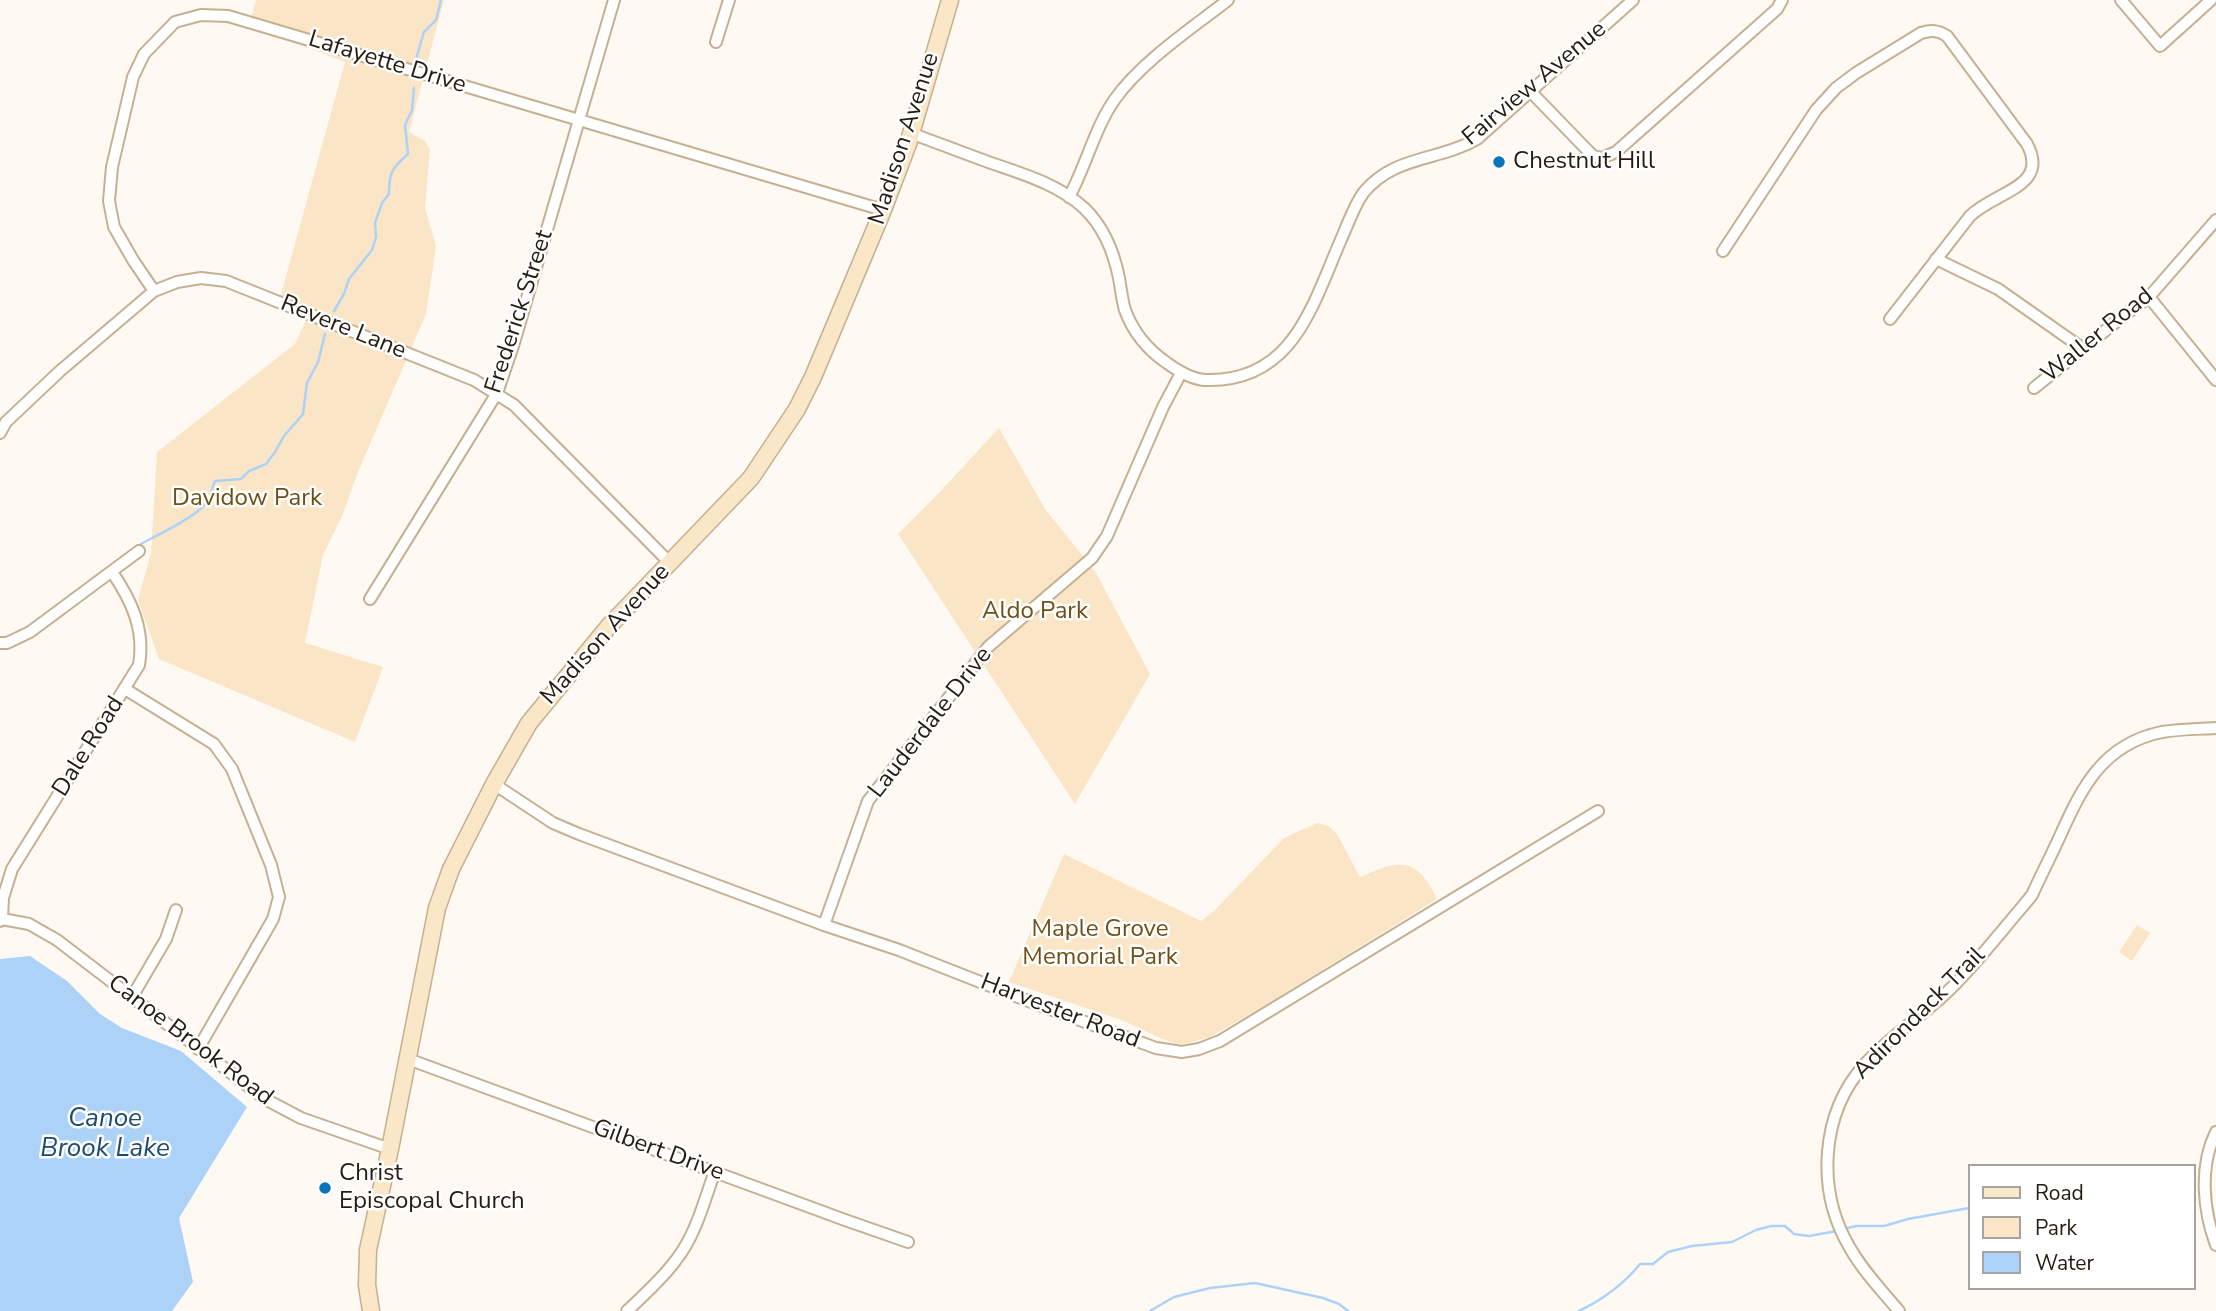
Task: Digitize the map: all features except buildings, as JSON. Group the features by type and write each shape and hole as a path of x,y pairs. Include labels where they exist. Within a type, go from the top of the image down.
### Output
{"street":[{"name":"Frederick Street","path":"370,598 498,393 614,0"},
{"path":"716,42 729,0"},
{"name":"Madison Avenue","path":"371,1311 367,1285 368,1250 438,908 451,869 494,784 529,723 609,626 751,478 797,410 883,210 908,144 950,0"},
{"path":"1069,197 1082,175 1114,100 1149,64 1228,0"},
{"name":"Fairview Avenue","path":"910,133 1045,183 1069,197 1086,210 1101,230 1112,252 1125,308 1144,344 1181,373 1200,380 1236,378 1262,368 1278,357 1293,341 1311,307 1351,215 1364,193 1392,170 1413,160 1462,148 1477,139 1633,0"},
{"path":"1530,91 1593,156 1602,158 1616,152 1777,9 1782,0"},
{"path":"2121,0 2160,46 2211,0"},
{"name":"Lafayette Drive","path":"154,290 114,227 109,201 112,167 133,77 144,54 175,22 201,15 228,16 883,210"},
{"path":"1723,251 1816,110 1836,88 1856,72 1920,33 1940,31 1947,36 2027,144 2033,155 2032,172 2030,177 1977,210 1890,319"},
{"name":"Waller Road","path":"2034,388 2149,298 2216,220"},
{"path":"1936,259 1998,289 2082,348"},
{"name":"Revere Lane","path":"0,433 6,422 60,371 154,290 201,278 226,281 474,380 498,393 514,405 670,563"},
{"path":"2149,298 2216,380"},
{"name":"Lauderdale Drive","path":"824,925 868,801 988,647 1092,558 1107,536 1163,407 1181,373"},
{"path":"0,643 30,632 139,551"},
{"name":"Dale Road","path":"1,920 3,898 12,869 139,664 142,645 126,593 112,572"},
{"path":"125,689 195,731 224,755 271,865 279,897 273,919 198,1049"},
{"name":"Adirondack Trail","path":"1899,1311 1861,1265 1838,1223 1829,1187 1827,1162 1840,1102 1864,1065 1879,1049 1947,993 2032,895 2078,795 2091,775 2126,747 2161,732 2216,729"},
{"name":"Harvester Road","path":"494,784 553,823 579,834 899,950 1156,1048 1181,1052 1199,1049 1232,1034 1598,811"},
{"path":"132,997 166,939 176,910"},
{"name":"Canoe Brook Road","path":"1,920 20,921 43,931 283,1110 390,1149"},
{"name":"Gilbert Drive","path":"408,1059 908,1242"},
{"path":"2216,1132 2206,1163 2205,1191 2209,1227 2216,1245"},
{"path":"627,1311 653,1287 677,1259 696,1226 715,1171"}],"green space":[{"name":"Davidow Park","path":"256,0 444,0 409,132 425,141 430,150 425,208 436,246 426,314 358,472 342,516 323,555 305,643 383,667 355,742 159,659 138,600 151,553 157,452 295,344 310,311 280,298 345,62 249,25"},
{"name":"Aldo Park","path":"999,428 1045,509 1095,571 1150,674 1075,804 898,534"},
{"name":"Maple Grove Memorial Park","path":"1317,823 1329,826 1337,834 1360,877 1392,866 1408,866 1424,877 1437,899 1262,1007 1210,1037 1188,1043 1178,1044 1162,1039 1124,1021 1009,982 1064,854 1201,921 1214,911 1284,838"},
{"path":"2137,925 2150,933 2132,961 2119,952"}],"water":[{"name":"Canoe Brook Lake","path":"30,956 67,981 100,1014 122,1028 181,1051 247,1107 179,1218 193,1282 172,1311 0,1311 0,959"}],"waterway":[{"path":"416,59 424,32 436,20 441,0"},
{"path":"334,311 349,279 372,250 376,237 375,223 382,203 389,194 391,175 408,154 405,125 412,110 414,88"},
{"path":"141,544 202,507 208,500 215,481 241,479 249,471 266,464 284,436 303,414 307,383 318,362 325,334"},
{"path":"1844,1229 1884,1226 1968,1208"},
{"path":"1579,1311 1612,1291 1640,1264 1653,1264 1668,1252 1692,1246 1732,1242 1771,1226 1785,1226 1794,1234 1809,1236 1837,1231"},
{"path":"1150,1311 1174,1297 1210,1288 1255,1283 1323,1298 1348,1311"}],"place":[{"name":"Chestnut Hill","path":"1499,162"},
{"name":"Christ Episcopal Church","path":"325,1188"}]}
